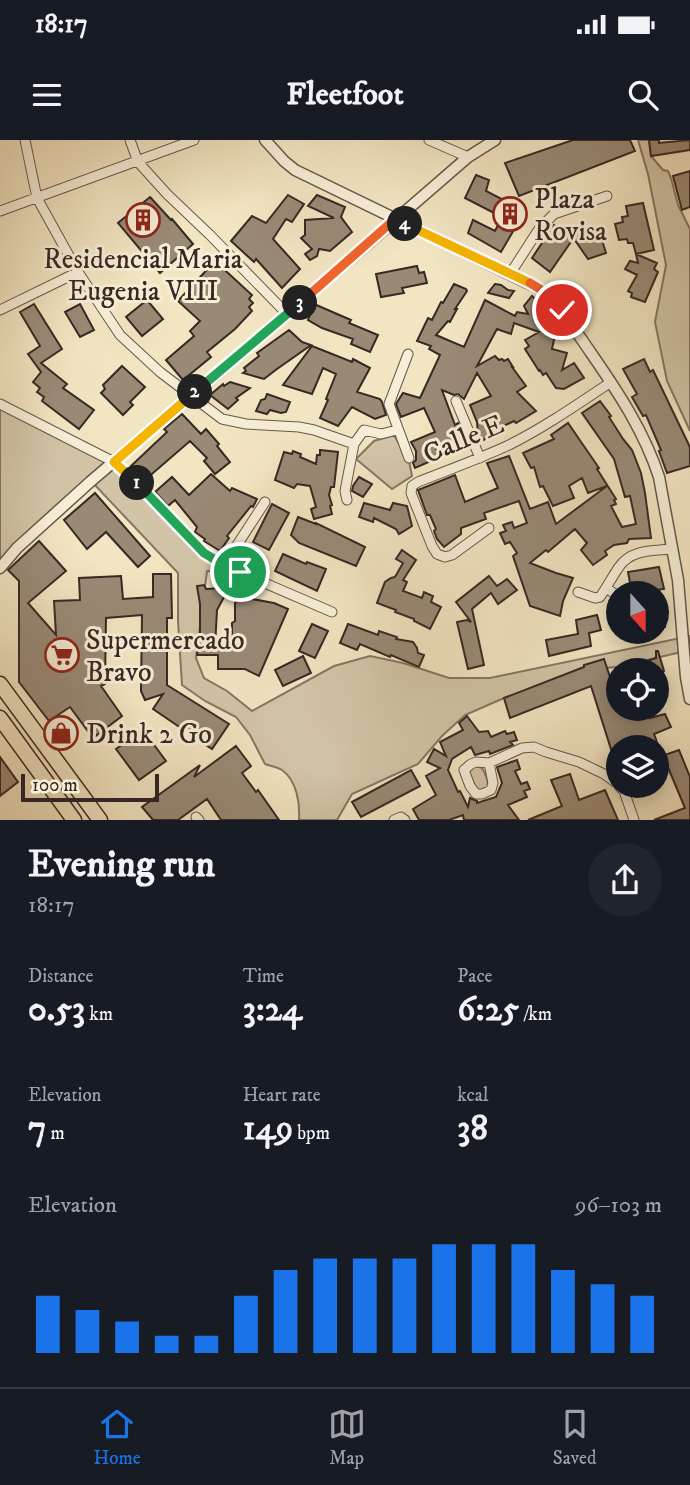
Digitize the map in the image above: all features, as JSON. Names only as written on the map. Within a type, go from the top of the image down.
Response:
[{"type":"main road","points":[[0,684],[100,820]]},
{"type":"main road","points":[[0,718],[75,820]]},
{"type":"street","points":[[25,140],[37,198],[78,272],[120,335],[160,372],[222,419],[246,424],[299,426],[354,444]]},
{"type":"street","points":[[130,140],[138,162],[287,314]]},
{"type":"street","points":[[0,211],[194,140]]},
{"type":"street","points":[[265,140],[295,170],[540,289],[562,310],[611,382],[643,434],[652,455],[659,477],[678,580],[690,699]]},
{"type":"street","points":[[429,140],[468,157]]},
{"type":"street","points":[[0,568],[17,548],[190,396],[468,157],[495,140]]},
{"type":"street","points":[[510,274],[539,229],[554,214],[607,196]]},
{"type":"street","points":[[0,310],[78,272]]},
{"type":"street","points":[[408,354],[389,404],[408,458]]},
{"type":"street","name":"Calle E","points":[[489,528],[452,555],[445,557],[437,554],[411,492],[412,486],[511,444],[611,382]]},
{"type":"street","points":[[456,401],[480,458]]},
{"type":"street","points":[[0,404],[114,462],[130,475],[204,553],[224,565],[332,612]]},
{"type":"street","points":[[347,500],[345,491],[354,444],[364,429],[380,434],[397,430]]},
{"type":"street","points":[[224,565],[265,502]]},
{"type":"street","points":[[610,581],[620,565],[630,556],[640,552],[672,549]]},
{"type":"street","points":[[578,592],[595,598],[600,597],[606,588]]},
{"type":"street","points":[[489,763],[522,748],[534,747],[579,762],[606,775]]},
{"type":"street","points":[[626,798],[634,820]]},
{"type":"street","points":[[394,820],[401,817],[405,820]]},
{"type":"shaded area","points":[[638,140],[649,140],[651,156],[663,170],[668,171],[678,205],[690,229],[690,431],[667,381],[655,322],[666,265],[648,174]]},
{"type":"shaded area","points":[[0,405],[112,463],[221,564],[218,572],[207,571],[196,658],[204,678],[227,691],[252,711],[334,666],[370,656],[403,663],[449,678],[490,678],[652,644],[669,644],[669,640],[690,636],[690,650],[656,658],[606,658],[606,668],[582,670],[504,698],[465,715],[418,764],[352,794],[337,820],[299,820],[296,793],[287,775],[280,769],[265,764],[250,735],[236,717],[182,685],[178,573],[93,483],[0,571]]},
{"type":"shaded area","points":[[394,435],[409,461],[412,476],[392,489],[356,459],[374,441]]},
{"type":"shaded area","points":[[474,765],[482,768],[488,788],[478,791],[470,776],[469,768]]},
{"type":"building","points":[[573,140],[630,140],[635,151],[519,196],[505,163]]},
{"type":"building","points":[[649,140],[659,140],[659,143],[690,140],[690,150],[651,156]]},
{"type":"building","points":[[690,171],[690,207],[682,210],[673,176]]},
{"type":"building","name":"Plaza Rovisa","points":[[476,175],[489,180],[486,191],[525,211],[501,252],[468,233],[473,220],[495,231],[502,217],[465,198]]},
{"type":"building","points":[[288,195],[304,204],[292,222],[286,219],[273,239],[300,269],[282,288],[256,259],[254,262],[231,241],[252,216],[266,223]]},
{"type":"building","points":[[317,195],[345,207],[341,217],[352,232],[330,251],[319,249],[317,256],[310,260],[305,254],[312,249],[301,238],[305,235],[305,220],[334,218],[308,206]]},
{"type":"building","points":[[150,197],[193,244],[160,273],[118,223]]},
{"type":"building","points":[[643,203],[654,250],[636,254],[633,243],[628,243],[627,239],[619,240],[615,224],[623,222],[622,217],[628,216],[626,206]]},
{"type":"building","points":[[554,225],[573,239],[550,272],[532,258]]},
{"type":"building","points":[[598,227],[606,253],[588,259],[572,236]]},
{"type":"building","points":[[636,254],[657,263],[654,269],[658,272],[645,302],[631,297],[632,293],[628,291],[637,275],[625,269],[630,261],[638,263]]},
{"type":"building","points":[[215,261],[252,295],[249,299],[253,303],[249,307],[252,311],[207,352],[211,357],[183,380],[166,360],[194,336],[190,331],[200,321],[178,301]]},
{"type":"building","points":[[417,266],[419,273],[424,272],[427,283],[402,288],[404,293],[381,297],[376,274]]},
{"type":"building","points":[[454,284],[467,291],[450,322],[436,335],[464,347],[485,300],[515,316],[517,312],[528,314],[524,306],[532,296],[539,302],[536,305],[541,320],[539,326],[556,330],[552,349],[567,353],[562,370],[574,363],[584,378],[564,389],[556,388],[546,373],[543,375],[539,371],[525,349],[529,346],[525,340],[539,332],[514,323],[511,334],[497,329],[477,366],[495,356],[499,360],[508,359],[526,386],[517,392],[536,411],[516,423],[514,421],[491,432],[484,440],[478,435],[477,422],[470,405],[491,396],[477,373],[464,399],[458,394],[442,390],[455,425],[458,423],[464,438],[457,448],[448,451],[435,446],[440,457],[415,468],[413,463],[416,460],[416,451],[411,442],[435,432],[424,408],[401,417],[396,404],[403,393],[420,398],[440,355],[429,349],[431,346],[417,341],[428,318],[432,320]]},
{"type":"building","points":[[495,284],[514,291],[509,298],[488,293]]},
{"type":"building","points":[[147,300],[163,319],[142,336],[126,317]]},
{"type":"building","points":[[34,304],[62,349],[41,363],[67,384],[63,388],[94,410],[79,429],[42,401],[44,397],[37,392],[40,388],[33,382],[41,372],[28,354],[40,346],[20,312]]},
{"type":"building","points":[[80,304],[94,330],[80,337],[65,312]]},
{"type":"building","points":[[314,304],[378,335],[370,352],[351,344],[353,339],[308,320]]},
{"type":"building","points":[[289,330],[302,342],[311,345],[264,379],[243,373],[246,371],[244,368],[259,356],[257,353]]},
{"type":"building","points":[[312,346],[352,362],[353,359],[370,368],[357,392],[380,399],[386,415],[375,419],[352,407],[338,426],[320,418],[336,374],[323,368],[312,394],[283,385]]},
{"type":"building","points":[[644,359],[650,372],[653,370],[688,443],[690,466],[667,473],[659,451],[661,450],[646,415],[643,416],[632,397],[637,394],[623,369]]},
{"type":"building","points":[[122,366],[145,387],[130,402],[133,405],[123,415],[101,393],[105,389],[103,385]]},
{"type":"building","points":[[230,382],[250,388],[236,398],[238,400],[228,409],[210,395],[223,384],[224,386]]},
{"type":"building","points":[[267,394],[290,402],[286,412],[270,410],[267,414],[256,411]]},
{"type":"building","points":[[600,401],[632,450],[641,473],[651,538],[629,539],[627,543],[614,545],[605,551],[607,555],[593,565],[581,550],[587,543],[575,529],[530,563],[573,578],[560,616],[530,606],[513,556],[517,553],[510,542],[505,544],[500,533],[506,531],[503,525],[512,522],[514,528],[527,523],[519,501],[484,513],[486,519],[461,528],[461,534],[444,547],[437,539],[434,531],[436,529],[430,515],[427,515],[418,490],[455,475],[465,502],[498,488],[487,463],[509,456],[530,509],[548,502],[556,524],[607,486],[588,493],[582,478],[569,486],[574,498],[553,506],[543,486],[540,487],[534,467],[531,468],[523,453],[554,439],[551,435],[568,423],[599,468],[597,469],[616,499],[616,504],[611,506],[622,527],[636,524],[630,496],[625,497],[614,459],[582,413]]},
{"type":"building","points":[[182,414],[201,434],[206,429],[230,462],[215,474],[204,461],[207,458],[190,441],[145,480],[131,466],[167,432],[164,429]]},
{"type":"building","points":[[320,450],[338,452],[334,487],[331,487],[329,495],[332,514],[314,519],[311,509],[316,507],[310,486],[297,484],[294,488],[275,480],[284,452],[301,454],[300,457],[316,464]]},
{"type":"building","points":[[211,474],[230,491],[232,488],[257,499],[227,536],[229,538],[220,551],[195,532],[197,527],[175,500],[168,506],[155,492],[172,477],[189,495]]},
{"type":"building","points":[[359,477],[372,484],[363,497],[352,491]]},
{"type":"building","points":[[95,493],[150,556],[138,567],[106,532],[87,549],[64,520]]},
{"type":"building","points":[[364,503],[390,510],[393,503],[407,506],[412,526],[399,534],[396,529],[374,518],[373,522],[359,517]]},
{"type":"building","points":[[272,504],[289,513],[269,550],[253,542]]},
{"type":"building","points":[[298,517],[365,547],[356,566],[299,543],[291,535]]},
{"type":"building","points":[[39,541],[66,571],[28,603],[56,635],[54,601],[80,600],[79,578],[121,576],[123,599],[153,597],[153,574],[171,574],[172,618],[167,618],[167,685],[229,724],[212,749],[153,709],[163,694],[145,700],[141,691],[142,615],[106,618],[105,684],[101,686],[122,716],[93,738],[70,707],[49,721],[19,682],[19,581],[8,570]]},
{"type":"building","points":[[402,550],[416,560],[403,580],[407,582],[403,591],[422,598],[424,592],[433,596],[431,602],[441,607],[430,629],[377,603],[385,582],[395,577],[403,563],[396,559]]},
{"type":"building","points":[[283,554],[326,569],[317,591],[275,571]]},
{"type":"building","points":[[659,567],[662,581],[630,581],[628,572]]},
{"type":"building","points":[[489,576],[497,586],[507,579],[517,590],[498,604],[491,593],[472,609],[484,665],[468,669],[457,622],[471,622],[456,602]]},
{"type":"building","points":[[204,585],[206,589],[223,588],[224,597],[217,610],[215,647],[232,647],[235,603],[241,597],[274,603],[288,609],[259,676],[245,669],[218,669],[218,655],[197,655],[200,604],[197,586]]},
{"type":"building","points":[[597,615],[601,630],[589,633],[591,646],[549,656],[546,640],[578,634],[576,620]]},
{"type":"building","points":[[312,624],[328,631],[315,658],[299,651]]},
{"type":"building","points":[[348,624],[378,635],[379,631],[397,637],[396,639],[413,642],[418,653],[424,655],[419,667],[360,644],[357,650],[340,643]]},
{"type":"building","points":[[303,656],[311,673],[283,686],[275,670]]},
{"type":"building","points":[[604,659],[606,721],[668,721],[671,727],[654,735],[607,735],[591,686],[510,718],[504,698]]},
{"type":"building","points":[[467,716],[479,732],[488,731],[491,737],[505,731],[507,734],[514,732],[517,740],[510,742],[513,745],[490,754],[489,751],[475,755],[471,747],[452,759],[448,770],[458,792],[460,791],[468,807],[470,798],[477,803],[496,797],[502,783],[497,767],[517,760],[520,769],[515,771],[521,784],[527,782],[530,789],[524,791],[527,797],[508,805],[519,820],[464,820],[463,815],[449,820],[419,820],[413,809],[436,795],[426,776],[440,768],[427,762],[434,749],[446,756],[440,742],[463,730],[459,723]]},
{"type":"building","points":[[143,730],[166,761],[139,780],[116,749]]},
{"type":"building","points":[[236,746],[251,766],[242,773],[279,820],[221,820],[207,799],[178,820],[153,820],[142,807],[200,765],[194,777]]},
{"type":"building","points":[[679,750],[690,777],[690,820],[654,820],[685,808],[669,770],[669,754]]},
{"type":"building","points":[[0,757],[18,782],[0,796]]},
{"type":"building","points":[[411,770],[420,786],[361,817],[352,802]]},
{"type":"building","points":[[570,774],[579,800],[605,790],[606,798],[608,798],[618,820],[528,820],[562,806],[551,780]]},
{"type":"place","name":"Plaza Rovisa","points":[[510,214]]},
{"type":"place","name":"Residencial Maria Eugenia VIII","points":[[143,220]]},
{"type":"place","name":"Supermercado Bravo","points":[[62,655]]},
{"type":"place","name":"Drink 2 Go","points":[[61,733]]},
{"type":"route","points":[[240,572],[204,553],[130,475],[114,462],[395,219],[540,289],[562,310]]}]
